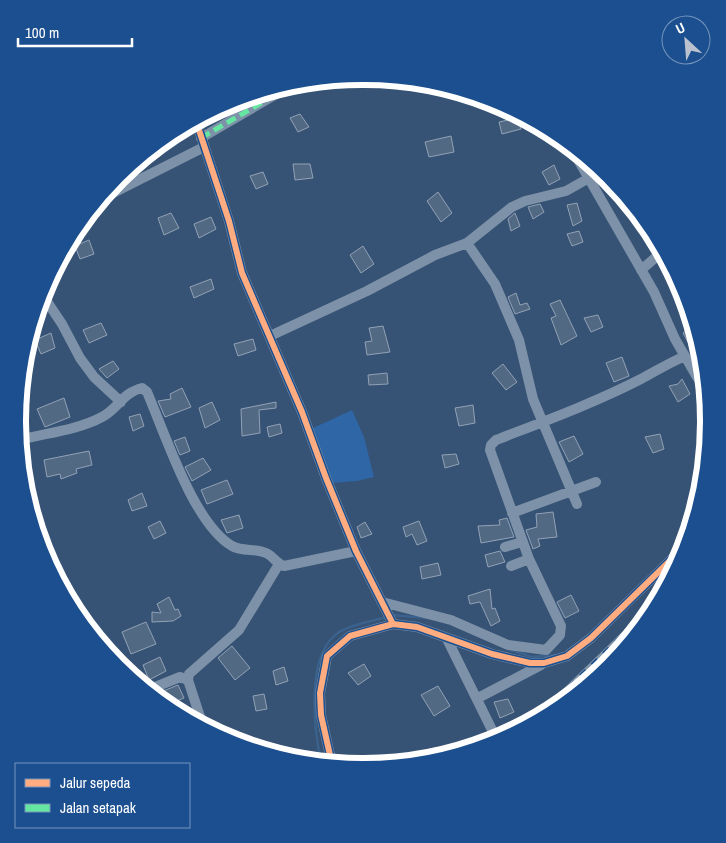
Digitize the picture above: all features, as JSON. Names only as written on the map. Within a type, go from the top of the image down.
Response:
[{"type":"street","points":[[120,188],[203,142],[274,97]]},
{"type":"street","points":[[198,128],[229,221],[242,273],[302,412],[326,478],[356,551],[392,622]]},
{"type":"street","points":[[581,165],[654,292],[697,378]]},
{"type":"street","points":[[270,336],[368,292],[435,255],[467,243],[512,207],[525,200],[566,191],[589,178]]},
{"type":"street","points":[[467,243],[494,284],[519,340],[533,400],[544,422],[577,504]]},
{"type":"street","points":[[641,270],[657,256]]},
{"type":"street","points":[[48,303],[62,324],[80,358],[94,377],[121,402]]},
{"type":"street","points":[[478,698],[547,657],[560,635],[561,626],[522,542],[490,450],[491,445],[496,440],[544,422],[642,379],[664,365],[685,356]]},
{"type":"street","points":[[27,438],[100,418],[113,411],[124,396],[142,388],[147,392],[184,480],[199,507],[221,537],[241,550],[264,552],[284,566],[356,551]]},
{"type":"street","points":[[512,513],[596,482]]},
{"type":"street","points":[[505,547],[522,542]]},
{"type":"street","points":[[511,566],[529,559]]},
{"type":"street","points":[[330,757],[321,715],[320,693],[327,656],[350,636],[392,622],[417,627],[492,654],[530,663],[547,657],[566,656],[591,638],[669,562]]},
{"type":"street","points":[[200,716],[188,680],[189,674],[239,630],[279,564]]},
{"type":"street","points":[[384,605],[451,620],[508,645],[547,657]]},
{"type":"street","points":[[448,639],[478,698],[493,733]]},
{"type":"street","points":[[156,687],[180,677],[188,680]]},
{"type":"shaded area","points":[[352,410],[364,437],[374,477],[357,481],[332,483],[311,429]]},
{"type":"building","points":[[300,114],[309,127],[298,132],[290,118]]},
{"type":"building","points":[[512,119],[519,123],[521,129],[502,134],[499,122]]},
{"type":"building","points":[[451,136],[454,152],[429,157],[425,142]]},
{"type":"building","points":[[293,164],[310,164],[313,178],[295,180]]},
{"type":"building","points":[[554,165],[560,179],[549,185],[542,172]]},
{"type":"building","points":[[263,172],[268,184],[256,189],[250,176]]},
{"type":"building","points":[[438,192],[452,213],[441,222],[427,201]]},
{"type":"building","points":[[577,203],[582,221],[573,226],[567,205]]},
{"type":"building","points":[[540,204],[544,212],[533,219],[528,207]]},
{"type":"building","points":[[171,213],[179,228],[164,235],[158,218]]},
{"type":"building","points":[[515,213],[520,226],[511,231],[508,219]]},
{"type":"building","points":[[211,217],[216,229],[199,238],[194,224]]},
{"type":"building","points":[[579,231],[583,242],[572,246],[567,234]]},
{"type":"building","points":[[89,240],[94,254],[80,259],[76,246]]},
{"type":"building","points":[[363,246],[374,264],[361,273],[350,255]]},
{"type":"building","points":[[211,279],[214,289],[194,298],[190,287]]},
{"type":"building","points":[[516,293],[520,305],[527,303],[530,309],[515,314],[508,297]]},
{"type":"building","points":[[560,300],[577,336],[561,345],[551,318],[556,316],[550,304]]},
{"type":"building","points":[[598,315],[603,327],[591,332],[584,318]]},
{"type":"building","points":[[101,323],[107,335],[89,343],[83,330]]},
{"type":"building","points":[[383,326],[390,352],[367,355],[365,342],[372,341],[369,328]]},
{"type":"building","points":[[687,330],[691,348],[683,333]]},
{"type":"building","points":[[51,333],[55,348],[41,354],[36,342],[37,339]]},
{"type":"building","points":[[253,339],[256,350],[238,356],[234,344]]},
{"type":"building","points":[[622,357],[629,376],[614,382],[606,363]]},
{"type":"building","points":[[113,361],[119,369],[107,378],[99,369]]},
{"type":"building","points":[[503,364],[517,382],[506,390],[492,373]]},
{"type":"building","points":[[387,373],[388,384],[369,385],[368,375]]},
{"type":"building","points":[[682,379],[690,394],[678,402],[669,386],[678,384]]},
{"type":"building","points":[[182,388],[191,407],[165,417],[158,401],[171,399],[170,394]]},
{"type":"building","points":[[64,398],[70,417],[45,427],[37,409]]},
{"type":"building","points":[[212,402],[220,420],[205,428],[199,408]]},
{"type":"building","points":[[276,402],[276,408],[259,410],[260,433],[242,436],[241,409]]},
{"type":"building","points":[[473,405],[475,423],[459,426],[455,408]]},
{"type":"building","points":[[140,414],[144,426],[133,431],[129,417]]},
{"type":"building","points":[[280,424],[282,433],[269,437],[267,427]]},
{"type":"building","points":[[660,434],[664,449],[653,453],[645,437]]},
{"type":"building","points":[[574,436],[583,454],[569,462],[559,442]]},
{"type":"building","points":[[185,437],[190,451],[180,455],[174,441]]},
{"type":"building","points":[[89,451],[92,465],[76,469],[77,473],[61,479],[60,474],[47,477],[44,460]]},
{"type":"building","points":[[456,454],[459,464],[445,468],[442,455]]},
{"type":"building","points":[[203,458],[211,470],[192,481],[185,467]]},
{"type":"building","points":[[227,480],[233,494],[207,504],[201,490]]},
{"type":"building","points":[[142,493],[147,506],[132,511],[128,500]]},
{"type":"building","points":[[553,512],[557,537],[538,539],[540,546],[533,549],[526,530],[537,527],[536,514]]},
{"type":"building","points":[[239,515],[243,528],[227,533],[221,520]]},
{"type":"building","points":[[507,518],[514,537],[481,543],[478,526],[500,525],[499,520]]},
{"type":"building","points":[[160,521],[166,533],[154,539],[148,527]]},
{"type":"building","points":[[419,521],[427,541],[417,545],[412,534],[406,537],[403,527]]},
{"type":"building","points":[[365,522],[372,534],[361,538],[357,527]]},
{"type":"building","points":[[500,551],[505,562],[488,567],[485,555]]},
{"type":"building","points":[[438,563],[441,575],[422,579],[420,567]]},
{"type":"building","points":[[490,589],[492,609],[495,608],[500,621],[491,626],[480,602],[470,604],[468,596]]},
{"type":"building","points":[[571,595],[579,611],[565,618],[557,602]]},
{"type":"building","points":[[169,597],[175,610],[178,609],[181,616],[173,621],[152,622],[152,612],[161,613],[157,604]]},
{"type":"building","points":[[146,622],[156,644],[131,654],[122,632]]},
{"type":"building","points":[[232,646],[250,668],[235,680],[218,658]]},
{"type":"building","points":[[160,657],[166,671],[149,680],[143,665]]},
{"type":"building","points":[[364,664],[371,676],[358,685],[348,673]]},
{"type":"building","points":[[284,667],[288,681],[276,685],[273,671]]},
{"type":"building","points":[[178,685],[184,698],[176,701],[162,692]]},
{"type":"building","points":[[438,686],[450,706],[434,716],[421,695]]},
{"type":"building","points":[[264,694],[267,709],[256,711],[253,696]]},
{"type":"building","points":[[508,699],[514,712],[500,718],[494,702]]},
{"type":"waterway","points":[[392,615],[427,618]]},
{"type":"waterway","points":[[320,755],[316,731],[315,693],[321,657],[328,643],[339,632],[356,625],[387,617]]},
{"type":"waterway","points":[[511,650],[532,657],[557,655]]},
{"type":"railway","points":[[562,693],[629,628]]},
{"type":"marked path","points":[[201,138],[269,98]]},
{"type":"cycle path","points":[[198,128],[229,221],[242,273],[302,412],[326,478],[356,551],[393,624]]},
{"type":"cycle path","points":[[330,757],[321,715],[320,693],[327,656],[350,636],[393,624],[417,627],[492,654],[530,663],[544,663],[567,656],[591,638],[669,562]]}]
